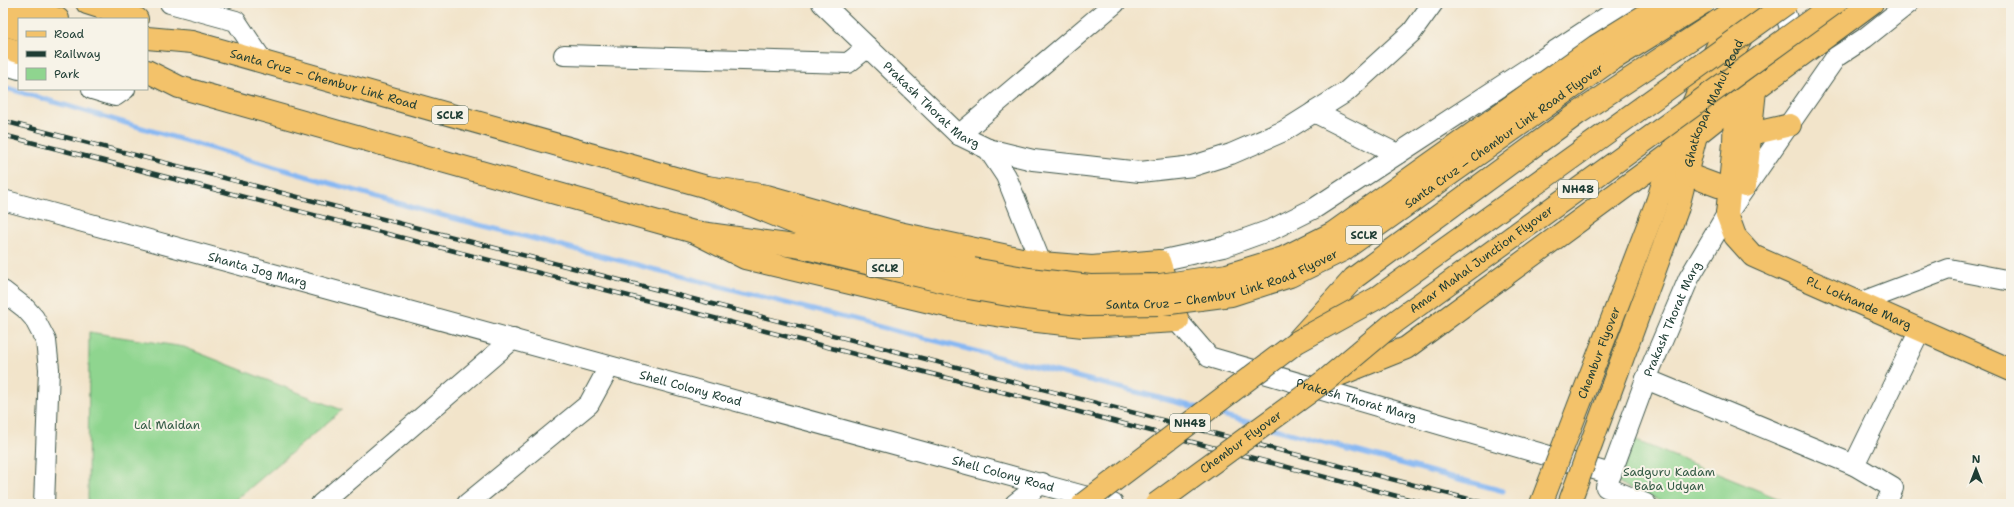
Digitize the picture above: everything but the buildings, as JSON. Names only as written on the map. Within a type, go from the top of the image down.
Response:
[{"type":"main road","points":[[3,3],[55,18]]},
{"type":"main road","points":[[87,3],[134,18]]},
{"type":"main road","name":"Santa Cruz – Chembur Link Road Flyover","points":[[694,232],[802,247],[971,279],[1028,279],[1090,286],[1160,285],[1227,275],[1283,258],[1333,233],[1596,46],[1666,3]]},
{"type":"main road","name":"Santa Cruz – Chembur Link Road Flyover","points":[[707,187],[807,228],[971,279],[1026,298],[1089,306],[1162,304],[1232,295],[1290,276],[1343,250],[1608,62],[1703,3]]},
{"type":"main road","name":"Ghatkopar Mahul Road","points":[[1678,207],[1696,135],[1757,3]]},
{"type":"main road","name":"NH48","points":[[1083,504],[1297,342],[1378,298],[1787,3]]},
{"type":"main road","name":"Amar Mahal Junction Flyover","points":[[1326,380],[1395,322],[1835,3]]},
{"type":"main road","points":[[1326,380],[1406,348],[1638,178],[1872,3]]},
{"type":"main road","points":[[1297,342],[1354,278],[1577,114],[1737,6]]},
{"type":"main road","name":"Ghatkopar Mahul Road","points":[[1657,202],[1673,151],[1737,6]]},
{"type":"main road","points":[[148,23],[192,42]]},
{"type":"main road","points":[[3,24],[18,28]]},
{"type":"main road","name":"Santa Cruz – Chembur Link Road","points":[[148,38],[192,42],[707,187]]},
{"type":"main road","points":[[3,47],[18,52]]},
{"type":"main road","name":"SCLR","points":[[148,71],[180,87],[694,232]]},
{"type":"main road","points":[[148,82],[180,87]]},
{"type":"main road","points":[[1727,214],[1737,188],[1751,134],[1755,90]]},
{"type":"main road","points":[[1735,104],[1737,188]]},
{"type":"main road","points":[[1751,134],[1790,125]]},
{"type":"main road","points":[[1686,174],[1737,188]]},
{"type":"main road","points":[[707,187],[767,196],[899,233],[1041,263],[1092,267],[1159,260]]},
{"type":"main road","name":"Chembur Flyover","points":[[1541,504],[1657,202]]},
{"type":"main road","name":"Chembur Flyover","points":[[1569,504],[1678,207]]},
{"type":"main road","name":"P.L. Lokhande Marg","points":[[1727,214],[1735,236],[1753,256],[2011,370]]},
{"type":"main road","points":[[694,232],[745,258],[964,310],[1028,320],[1083,326],[1178,321]]},
{"type":"main road","name":"Prakash Thorat Marg","points":[[1159,260],[1178,321]]},
{"type":"main road","name":"Chembur Flyover","points":[[1156,504],[1326,380]]},
{"type":"street","points":[[170,3],[236,21],[264,62]]},
{"type":"street","name":"Prakash Thorat Marg","points":[[822,3],[959,135],[988,150],[1006,176],[1041,263]]},
{"type":"street","points":[[959,135],[1115,3]]},
{"type":"street","points":[[988,150],[1033,160],[1140,172],[1193,166],[1231,154],[1284,131],[1346,92],[1412,32],[1433,3]]},
{"type":"street","points":[[1159,260],[1223,247],[1273,229],[1315,208],[1628,3]]},
{"type":"street","points":[[1782,3],[1799,57]]},
{"type":"street","points":[[1822,3],[1836,57]]},
{"type":"street","points":[[1737,188],[1790,125],[1836,57],[1865,38],[1909,3]]},
{"type":"street","points":[[564,55],[848,62],[868,47]]},
{"type":"street","points":[[3,64],[18,69]]},
{"type":"street","points":[[95,90],[115,96],[124,90]]},
{"type":"street","points":[[1314,112],[1397,154]]},
{"type":"street","name":"Shanta Jog Marg","points":[[3,200],[513,338]]},
{"type":"street","name":"Prakash Thorat Marg","points":[[1646,504],[1606,488],[1646,379],[1689,278],[1727,214]]},
{"type":"street","points":[[1858,303],[1949,269],[2011,281]]},
{"type":"street","points":[[3,290],[26,308],[34,318],[46,342],[49,369],[44,504]]},
{"type":"street","name":"Prakash Thorat Marg","points":[[1178,321],[1209,357],[1611,474]]},
{"type":"street","points":[[1854,465],[1920,330]]},
{"type":"street","points":[[321,504],[513,338]]},
{"type":"street","name":"Shell Colony Road","points":[[513,338],[609,367],[1042,483],[1113,504]]},
{"type":"street","points":[[467,504],[589,404],[609,367]]},
{"type":"street","points":[[1646,379],[1854,465],[1892,488],[1886,504]]},
{"type":"street","points":[[1015,504],[1042,483]]},
{"type":"green space","name":"Lal Maidan","points":[[89,332],[184,347],[342,410],[231,504],[88,504]]},
{"type":"green space","name":"Sadguru Kadam Baba Udyan","points":[[1634,440],[1792,504],[1667,504],[1618,483]]},
{"type":"waterway","points":[[3,87],[425,211],[1199,408]]},
{"type":"waterway","points":[[1215,413],[1255,424]]},
{"type":"waterway","points":[[1271,428],[1503,491]]},
{"type":"railway","points":[[3,121],[1488,504]]},
{"type":"railway","points":[[3,135],[1045,403],[1427,504]]}]
